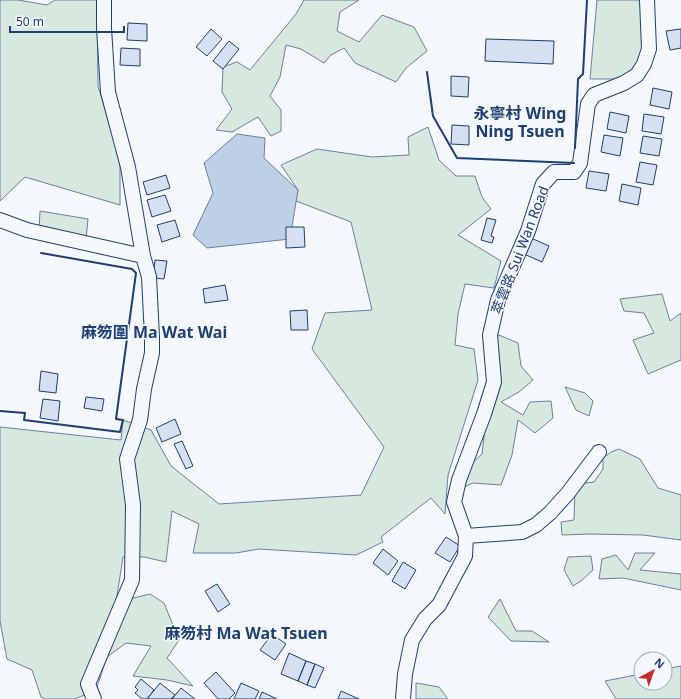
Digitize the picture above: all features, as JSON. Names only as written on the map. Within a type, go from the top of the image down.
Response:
[{"type":"street","points":[[94,699],[88,684],[132,580],[133,505],[127,459],[140,420],[144,389],[152,353],[149,277],[143,256],[128,167],[108,92],[104,28],[104,0]]},
{"type":"street","name":"萃雲路 Sui Wan Road","points":[[403,699],[405,674],[412,640],[425,619],[440,604],[465,556],[466,536],[454,502],[458,480],[484,414],[494,382],[490,335],[498,300],[528,230],[543,184],[554,172],[574,172],[580,163],[588,104],[594,95],[624,83],[637,75],[644,64],[649,48],[647,0]]},
{"type":"street","points":[[0,220],[27,230],[143,256]]},
{"type":"street","points":[[466,536],[522,532],[536,525],[550,513],[568,493],[599,452]]},
{"type":"shaded area","points":[[0,0],[18,0],[47,5],[55,0],[97,0],[98,86],[120,160],[120,205],[25,177],[0,201]]},
{"type":"shaded area","points":[[304,0],[359,0],[340,12],[337,31],[359,42],[382,15],[414,27],[427,51],[406,68],[396,82],[355,63],[344,48],[331,55],[324,63],[301,49],[286,45],[280,77],[270,96],[281,110],[281,131],[271,136],[258,117],[232,132],[216,130],[232,109],[222,92],[223,67],[237,62],[250,70],[296,14]]},
{"type":"shaded area","points":[[597,0],[643,0],[642,54],[637,67],[618,79],[590,79]]},
{"type":"shaded area","points":[[428,127],[439,160],[456,176],[475,176],[482,197],[491,209],[458,235],[501,261],[494,288],[465,284],[458,314],[455,345],[474,349],[478,380],[448,475],[445,514],[431,498],[381,537],[383,542],[356,555],[259,549],[236,553],[193,553],[199,524],[172,511],[166,562],[144,557],[123,557],[116,602],[150,594],[164,603],[179,640],[167,658],[193,686],[167,680],[133,676],[151,646],[126,643],[107,657],[96,690],[75,699],[46,699],[41,697],[32,670],[7,659],[0,621],[0,427],[121,440],[123,420],[151,430],[171,466],[219,504],[361,495],[384,447],[312,349],[325,313],[372,310],[351,222],[296,201],[298,190],[281,165],[317,149],[372,157],[409,155],[408,137]]},
{"type":"shaded area","points":[[40,211],[88,219],[86,239],[39,231]]},
{"type":"shaded area","points":[[662,294],[670,321],[681,313],[681,360],[648,374],[633,340],[654,333],[644,313],[624,311],[620,299]]},
{"type":"shaded area","points":[[499,335],[518,343],[521,366],[533,380],[519,392],[501,402],[523,415],[530,402],[551,401],[553,418],[535,433],[518,420],[512,455],[501,485],[473,483],[464,487],[471,464],[482,454],[491,344]]},
{"type":"shaded area","points":[[565,387],[585,393],[593,401],[589,416],[576,410]]},
{"type":"shaded area","points":[[619,449],[640,459],[658,488],[681,495],[681,540],[643,535],[562,535],[561,522],[574,520],[575,489],[585,483],[594,482],[603,469],[603,458],[611,452]]},
{"type":"shaded area","points":[[635,553],[655,553],[640,570],[681,574],[681,590],[623,578],[599,579],[602,559],[616,555],[628,570]]},
{"type":"shaded area","points":[[591,556],[593,570],[573,586],[564,570],[568,557]]},
{"type":"shaded area","points":[[500,599],[516,631],[532,631],[549,642],[511,641],[488,617]]},
{"type":"shaded area","points":[[681,666],[681,699],[616,699],[605,681],[633,676],[633,691],[673,691],[673,668]]},
{"type":"shaded area","points":[[416,683],[439,687],[448,699],[416,699]]},
{"type":"water","points":[[237,134],[265,138],[264,158],[298,190],[290,239],[207,248],[193,235],[213,193],[204,163]]},
{"type":"building","points":[[128,23],[147,24],[147,41],[127,40]]},
{"type":"building","points":[[211,29],[222,39],[207,56],[196,47]]},
{"type":"building","points":[[681,29],[681,48],[670,50],[666,31]]},
{"type":"building","points":[[486,39],[554,41],[553,64],[485,61]]},
{"type":"building","points":[[229,41],[239,49],[223,69],[213,61]]},
{"type":"building","points":[[121,48],[140,49],[140,66],[120,65]]},
{"type":"building","points":[[451,76],[469,77],[468,97],[451,96]]},
{"type":"building","points":[[653,88],[672,92],[669,109],[650,105]]},
{"type":"building","points":[[610,112],[629,116],[626,133],[607,129]]},
{"type":"building","points":[[644,114],[664,117],[661,134],[642,131]]},
{"type":"building","points":[[452,125],[469,126],[469,145],[451,144]]},
{"type":"building","points":[[604,135],[623,138],[620,156],[601,152]]},
{"type":"building","points":[[643,136],[662,139],[659,156],[640,153]]},
{"type":"building","points":[[640,162],[657,165],[653,185],[636,182]]},
{"type":"building","points":[[589,171],[609,174],[606,191],[586,188]]},
{"type":"building","points":[[166,175],[170,188],[147,195],[143,182]]},
{"type":"building","points":[[622,184],[641,188],[638,205],[619,201]]},
{"type":"building","points":[[165,195],[171,211],[152,217],[147,200]]},
{"type":"building","points":[[487,218],[496,220],[491,236],[494,237],[492,243],[481,240]]},
{"type":"building","points":[[175,220],[180,236],[162,242],[157,225]]},
{"type":"building","points":[[286,227],[304,227],[305,247],[286,248]]},
{"type":"building","points":[[531,238],[549,246],[542,262],[524,254]]},
{"type":"building","points":[[155,260],[167,261],[164,279],[153,278]]},
{"type":"building","points":[[225,285],[228,300],[205,303],[203,289]]},
{"type":"building","points":[[307,310],[308,330],[291,330],[290,311]]},
{"type":"building","points":[[41,371],[58,374],[56,393],[39,391]]},
{"type":"building","points":[[86,397],[104,399],[102,411],[84,408]]},
{"type":"building","points":[[43,399],[60,401],[58,421],[40,418]]},
{"type":"building","points":[[175,419],[181,434],[162,442],[156,428]]},
{"type":"building","points":[[182,441],[193,466],[186,469],[174,444]]},
{"type":"building","points":[[446,537],[460,546],[450,562],[435,553]]},
{"type":"building","points":[[383,549],[398,561],[388,575],[373,563]]},
{"type":"building","points":[[403,562],[416,570],[405,589],[392,581]]},
{"type":"building","points":[[217,584],[230,604],[218,612],[205,591]]},
{"type":"building","points":[[272,634],[286,644],[275,660],[260,650]]},
{"type":"building","points":[[289,653],[306,661],[298,681],[281,674]]},
{"type":"building","points":[[306,661],[315,664],[307,685],[298,681]]},
{"type":"building","points":[[315,664],[324,668],[315,688],[307,685]]},
{"type":"building","points":[[216,672],[235,693],[229,699],[218,699],[204,683]]},
{"type":"building","points":[[141,679],[154,690],[147,699],[142,699],[135,693],[138,690],[135,687]]},
{"type":"building","points":[[160,683],[175,695],[171,699],[147,699]]},
{"type":"building","points":[[241,683],[259,691],[255,699],[234,699]]},
{"type":"building","points":[[181,688],[195,699],[172,699]]},
{"type":"building","points":[[341,691],[359,699],[338,699]]},
{"type":"building","points":[[262,692],[277,699],[259,699]]},
{"type":"wall","points":[[575,148],[578,79],[583,74],[587,0]]},
{"type":"wall","points":[[427,72],[433,116],[457,158],[574,163]]},
{"type":"wall","points":[[0,411],[25,413],[24,420],[120,432],[123,420],[116,419],[136,273],[132,269],[41,253]]},
{"type":"district","name":"永寧村 Wing Ning Tsuen","points":[[520,122]]},
{"type":"district","name":"麻笏圍 Ma Wat Wai","points":[[154,332]]},
{"type":"district","name":"麻笏村 Ma Wat Tsuen","points":[[246,633]]}]
